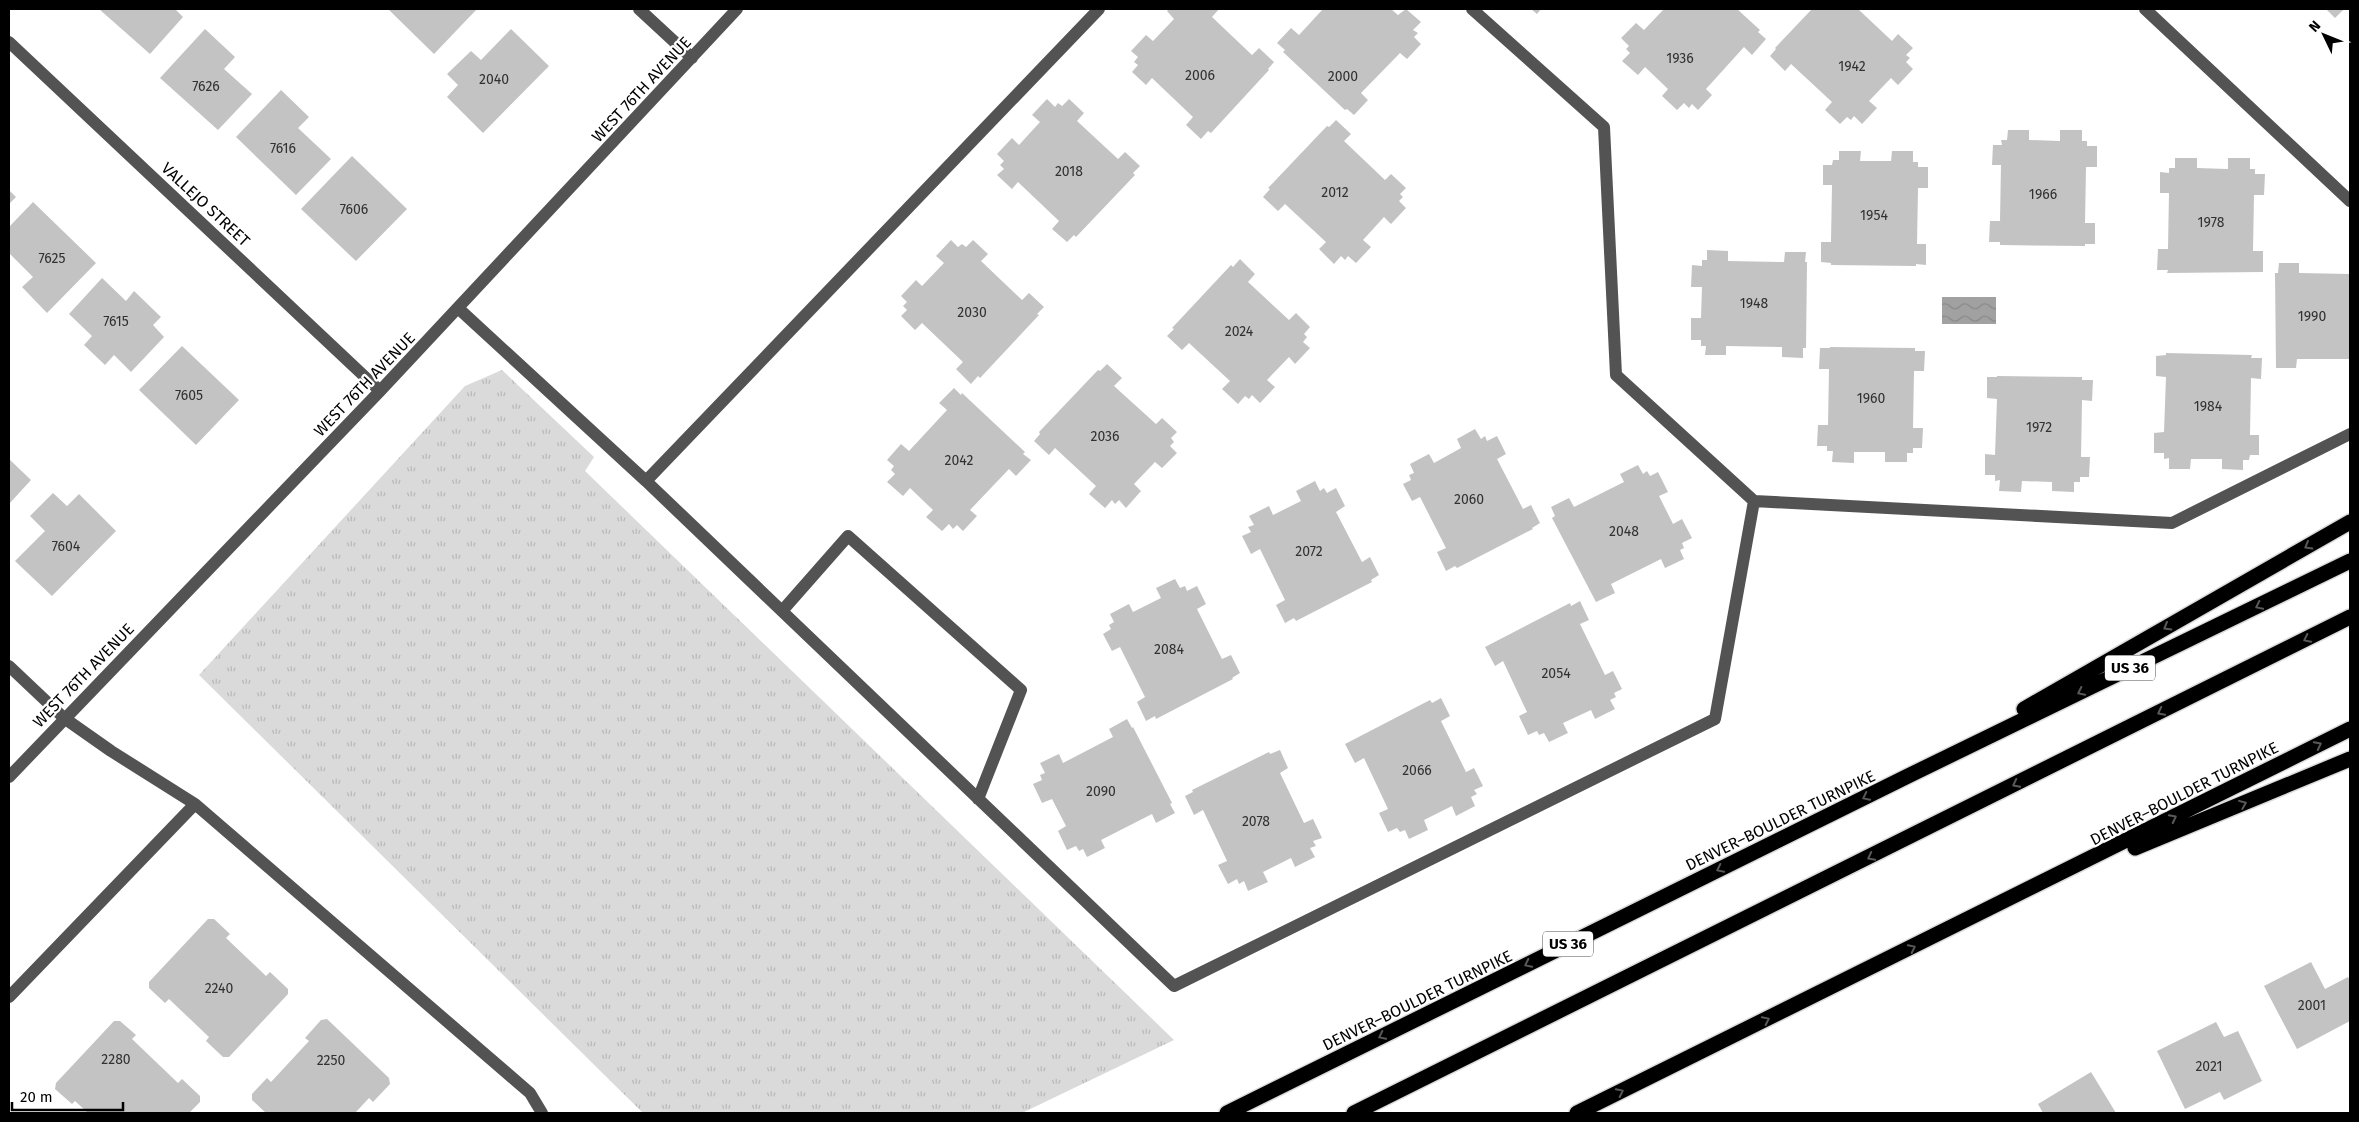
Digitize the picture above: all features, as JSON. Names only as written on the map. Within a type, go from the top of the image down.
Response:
[{"type":"highway","points":[[1910,775],[2350,522]]},
{"type":"highway","name":"DENVER–BOULDER TURNPIKE","points":[[1227,1113],[1910,775],[2350,561]]},
{"type":"highway","points":[[1354,1113],[2350,617]]},
{"type":"highway","name":"DENVER–BOULDER TURNPIKE","points":[[1577,1113],[2036,887],[2350,729]]},
{"type":"highway","points":[[2036,887],[2350,759]]},
{"type":"street","points":[[639,9],[692,58]]},
{"type":"street","name":"WEST 76TH AVENUE","points":[[9,777],[380,391],[737,9]]},
{"type":"street","points":[[646,481],[1099,9]]},
{"type":"street","points":[[1472,9],[1604,127],[1616,375],[1754,501],[2172,523],[2350,434]]},
{"type":"street","points":[[2145,9],[2350,201]]},
{"type":"street","name":"VALLEJO STREET","points":[[9,42],[380,391]]},
{"type":"street","points":[[458,308],[646,481],[1174,986],[1715,719],[1754,501]]},
{"type":"street","points":[[782,611],[848,536],[1020,690],[978,799]]},
{"type":"street","points":[[9,666],[64,718],[110,751],[194,804],[530,1094],[542,1113]]},
{"type":"street","points":[[9,997],[194,804]]},
{"type":"green space","points":[[502,370],[594,457],[585,471],[1174,1040],[1022,1113],[643,1113],[199,675],[465,386]]},
{"type":"water","points":[[1942,297],[1996,297],[1996,324],[1942,324]]},
{"type":"building","points":[[99,9],[175,9],[183,17],[150,54]]},
{"type":"building","points":[[388,9],[477,9],[434,54]]},
{"type":"building","points":[[1169,9],[1219,9],[1212,17],[1252,55],[1259,48],[1274,62],[1269,70],[1211,133],[1208,131],[1201,139],[1186,125],[1193,117],[1152,78],[1146,85],[1132,72],[1138,65],[1134,62],[1138,57],[1131,51],[1146,35],[1153,41],[1174,19],[1167,11]]},
{"type":"building","points":[[1323,9],[1391,9],[1398,15],[1406,9],[1421,22],[1413,30],[1418,33],[1414,37],[1421,44],[1407,59],[1400,53],[1361,93],[1368,100],[1354,115],[1347,109],[1345,110],[1283,52],[1285,50],[1277,43],[1291,28],[1299,35]]},
{"type":"building","points":[[1531,9],[1541,9],[1537,14]]},
{"type":"building","points":[[1664,9],[1737,9],[1760,30],[1758,32],[1766,39],[1752,55],[1744,47],[1706,89],[1712,95],[1698,110],[1692,104],[1689,108],[1684,103],[1677,110],[1662,96],[1668,89],[1645,67],[1638,75],[1622,61],[1630,53],[1626,49],[1629,46],[1621,38],[1636,23],[1644,30]]},
{"type":"building","points":[[1812,9],[1858,9],[1892,41],[1898,34],[1913,48],[1906,55],[1910,58],[1906,62],[1913,69],[1898,85],[1891,78],[1869,101],[1877,108],[1862,124],[1854,116],[1851,120],[1847,117],[1840,124],[1825,110],[1832,102],[1791,64],[1785,71],[1770,56],[1775,48]]},
{"type":"building","points":[[2326,9],[2344,9],[2335,18]]},
{"type":"building","points":[[205,29],[235,57],[224,69],[252,94],[218,130],[160,78]]},
{"type":"building","points":[[511,29],[549,66],[483,133],[447,97],[458,85],[447,74],[471,51],[481,60]]},
{"type":"building","points":[[281,90],[309,117],[298,128],[331,159],[296,195],[236,137]]},
{"type":"building","points":[[1047,99],[1055,107],[1058,103],[1062,106],[1069,99],[1084,113],[1077,121],[1118,159],[1125,152],[1140,166],[1133,173],[1135,175],[1076,237],[1074,235],[1067,242],[1052,229],[1059,221],[1018,182],[1012,189],[997,175],[1004,169],[1000,165],[1004,161],[997,154],[1012,138],[1019,145],[1040,122],[1032,115]]},
{"type":"building","points":[[1336,120],[1351,134],[1344,141],[1385,180],[1391,174],[1406,188],[1400,194],[1403,197],[1399,201],[1406,208],[1391,224],[1384,217],[1363,240],[1371,247],[1356,263],[1348,256],[1345,260],[1341,256],[1334,264],[1319,249],[1326,242],[1285,204],[1278,211],[1263,197],[1270,189],[1268,188],[1327,126],[1329,127]]},
{"type":"building","points":[[2008,130],[2029,130],[2029,140],[2060,141],[2060,130],[2082,130],[2082,141],[2087,141],[2087,146],[2097,146],[2097,167],[2086,167],[2085,223],[2095,223],[2095,244],[2085,244],[2085,246],[2000,245],[2000,242],[1989,242],[1990,221],[2000,221],[2001,165],[1992,165],[1993,145],[2002,145],[2001,140],[2007,140]]},
{"type":"building","points":[[1839,151],[1861,151],[1860,161],[1891,161],[1892,151],[1913,151],[1913,162],[1918,162],[1918,167],[1928,167],[1928,188],[1918,188],[1917,244],[1926,244],[1926,265],[1831,265],[1831,263],[1821,262],[1821,242],[1831,242],[1832,185],[1823,185],[1823,165],[1832,165],[1833,160],[1839,160]]},
{"type":"building","points":[[352,156],[407,209],[356,261],[301,209]]},
{"type":"building","points":[[2175,158],[2197,158],[2197,168],[2228,169],[2228,158],[2250,158],[2250,169],[2255,169],[2255,174],[2265,174],[2264,195],[2254,195],[2253,251],[2263,251],[2263,272],[2167,273],[2168,270],[2157,270],[2158,249],[2168,249],[2169,193],[2160,193],[2160,172],[2169,173],[2169,168],[2175,168]]},
{"type":"building","points":[[9,190],[16,197],[9,204]]},
{"type":"building","points":[[33,202],[96,263],[47,313],[22,287],[33,277],[9,253],[9,227]]},
{"type":"building","points":[[951,240],[958,247],[962,244],[966,247],[973,240],[988,254],[981,261],[1022,300],[1029,293],[1044,307],[1037,314],[1039,315],[980,378],[978,376],[971,384],[956,369],[963,362],[922,323],[915,330],[901,316],[907,310],[903,306],[907,302],[901,296],[916,280],[922,286],[944,263],[936,256]]},
{"type":"building","points":[[1707,250],[1728,251],[1728,261],[1784,262],[1785,252],[1806,252],[1806,348],[1803,348],[1803,358],[1782,357],[1782,347],[1726,346],[1726,355],[1705,355],[1706,346],[1701,346],[1701,340],[1691,340],[1691,318],[1701,318],[1702,287],[1691,287],[1692,265],[1702,266],[1702,260],[1707,260]]},
{"type":"building","points":[[1240,259],[1255,274],[1248,282],[1289,320],[1296,313],[1310,327],[1304,334],[1307,337],[1303,342],[1310,348],[1295,364],[1289,357],[1267,380],[1275,387],[1260,403],[1252,395],[1249,399],[1245,396],[1238,404],[1222,389],[1230,381],[1189,343],[1182,350],[1167,336],[1174,329],[1172,328],[1231,265],[1233,267]]},
{"type":"building","points":[[2279,263],[2299,263],[2299,273],[2350,274],[2350,359],[2297,359],[2296,368],[2276,368],[2275,273],[2278,273]]},
{"type":"building","points":[[102,278],[126,301],[134,291],[161,317],[153,325],[164,337],[131,372],[114,355],[105,365],[84,345],[92,336],[69,314]]},
{"type":"building","points":[[182,346],[239,400],[196,445],[139,390]]},
{"type":"building","points":[[1820,348],[1915,348],[1915,351],[1925,351],[1924,371],[1914,371],[1913,428],[1923,428],[1922,448],[1913,448],[1913,453],[1907,453],[1907,462],[1885,462],[1885,452],[1854,452],[1854,463],[1832,462],[1833,451],[1827,451],[1827,446],[1817,446],[1818,425],[1828,425],[1829,369],[1819,369]]},
{"type":"building","points":[[2166,353],[2252,355],[2251,358],[2262,358],[2261,379],[2251,378],[2250,435],[2259,435],[2259,455],[2250,455],[2249,460],[2243,460],[2243,470],[2222,469],[2222,459],[2191,459],[2190,469],[2169,469],[2169,458],[2164,459],[2164,453],[2154,453],[2154,433],[2164,432],[2166,377],[2156,376],[2156,356],[2166,355]]},
{"type":"building","points":[[1107,364],[1122,378],[1114,386],[1156,424],[1162,418],[1177,432],[1171,438],[1174,442],[1170,446],[1177,453],[1162,468],[1155,462],[1134,484],[1141,491],[1126,508],[1119,500],[1115,504],[1112,500],[1105,508],[1089,494],[1096,486],[1055,448],[1049,455],[1034,441],[1040,434],[1039,432],[1098,370],[1100,371]]},
{"type":"building","points":[[1987,377],[2082,377],[2082,380],[2093,380],[2092,401],[2082,400],[2081,457],[2090,457],[2089,477],[2080,477],[2080,482],[2074,482],[2074,492],[2052,491],[2052,482],[2022,481],[2021,492],[1999,491],[2000,480],[1995,481],[1995,475],[1985,475],[1985,454],[1995,455],[1997,399],[1987,398]]},
{"type":"building","points":[[954,388],[961,395],[962,393],[1025,452],[1023,454],[1031,460],[1016,476],[1009,469],[970,510],[977,516],[963,531],[957,525],[953,529],[949,524],[942,531],[926,517],[933,510],[910,488],[903,496],[887,482],[895,474],[891,470],[894,466],[887,460],[901,444],[909,451],[947,410],[939,403]]},
{"type":"building","points":[[1475,429],[1481,439],[1485,436],[1487,441],[1497,436],[1506,454],[1497,459],[1523,509],[1531,505],[1540,523],[1533,529],[1457,568],[1455,566],[1446,571],[1437,552],[1446,548],[1420,497],[1412,501],[1403,484],[1411,480],[1409,475],[1414,473],[1410,464],[1429,454],[1434,463],[1461,448],[1457,439]]},
{"type":"building","points":[[9,459],[31,480],[9,504]]},
{"type":"building","points":[[1638,465],[1643,474],[1647,471],[1650,476],[1658,472],[1668,492],[1659,496],[1673,524],[1682,519],[1692,538],[1682,543],[1684,548],[1680,550],[1684,559],[1665,568],[1661,559],[1611,584],[1615,593],[1596,602],[1552,518],[1555,516],[1551,507],[1569,498],[1574,507],[1624,482],[1620,474]]},
{"type":"building","points":[[1315,481],[1320,491],[1324,488],[1327,493],[1336,488],[1345,506],[1336,512],[1362,562],[1370,557],[1379,575],[1371,580],[1372,582],[1296,621],[1294,618],[1285,623],[1276,605],[1285,600],[1260,549],[1251,554],[1242,536],[1251,532],[1248,527],[1254,525],[1249,516],[1269,506],[1273,515],[1301,501],[1296,491]]},
{"type":"building","points":[[53,493],[67,506],[79,494],[116,531],[52,596],[15,561],[45,531],[30,516]]},
{"type":"building","points":[[1175,579],[1180,588],[1185,586],[1187,591],[1197,586],[1206,604],[1197,609],[1222,659],[1231,655],[1240,673],[1233,679],[1156,719],[1155,716],[1146,721],[1137,702],[1145,697],[1120,647],[1112,651],[1103,634],[1111,629],[1109,625],[1114,622],[1110,614],[1129,604],[1133,612],[1161,598],[1156,588]]},
{"type":"building","points":[[1580,601],[1589,620],[1580,624],[1605,675],[1613,671],[1622,689],[1614,693],[1616,697],[1610,700],[1615,709],[1595,719],[1591,710],[1563,723],[1568,733],[1549,742],[1544,733],[1539,735],[1537,731],[1528,735],[1519,716],[1527,712],[1503,661],[1495,666],[1485,647],[1570,603],[1571,606]]},
{"type":"building","points":[[1441,698],[1450,716],[1441,721],[1466,772],[1474,768],[1483,786],[1474,790],[1477,794],[1471,797],[1475,806],[1456,816],[1452,806],[1424,820],[1428,830],[1409,839],[1405,830],[1400,832],[1397,828],[1388,832],[1379,813],[1388,809],[1364,758],[1355,763],[1345,744],[1430,700],[1432,703]]},
{"type":"building","points":[[1127,719],[1133,727],[1172,803],[1170,804],[1175,813],[1156,823],[1152,814],[1101,840],[1105,848],[1087,857],[1083,849],[1079,851],[1076,846],[1067,850],[1058,831],[1066,826],[1052,799],[1042,803],[1033,784],[1042,780],[1040,775],[1045,773],[1040,763],[1059,754],[1063,763],[1113,737],[1109,729]]},
{"type":"building","points":[[1280,750],[1288,768],[1280,773],[1304,823],[1313,819],[1322,838],[1313,841],[1316,846],[1310,848],[1315,857],[1295,867],[1291,858],[1263,872],[1268,882],[1248,891],[1244,881],[1239,884],[1237,879],[1228,884],[1218,865],[1227,861],[1203,810],[1194,815],[1185,796],[1193,792],[1192,790],[1269,752],[1270,754]]},
{"type":"building","points":[[208,919],[214,919],[230,934],[226,938],[266,976],[270,972],[288,989],[288,994],[229,1057],[223,1057],[206,1041],[209,1037],[169,999],[165,1003],[149,988],[149,982]]},
{"type":"building","points":[[2311,962],[2325,989],[2348,977],[2350,980],[2350,1021],[2297,1049],[2264,986]]},
{"type":"building","points":[[327,1019],[389,1078],[390,1084],[373,1102],[369,1098],[355,1113],[266,1113],[252,1100],[252,1094],[267,1078],[271,1082],[309,1041],[305,1038],[321,1020]]},
{"type":"building","points":[[114,1021],[120,1021],[136,1035],[132,1039],[178,1083],[182,1079],[200,1096],[200,1102],[189,1113],[88,1113],[75,1101],[72,1104],[55,1089],[56,1083]]},
{"type":"building","points":[[2216,1022],[2224,1037],[2238,1031],[2262,1081],[2224,1100],[2220,1092],[2185,1109],[2157,1051]]},
{"type":"building","points":[[2091,1072],[2116,1113],[2043,1113],[2038,1104]]}]
